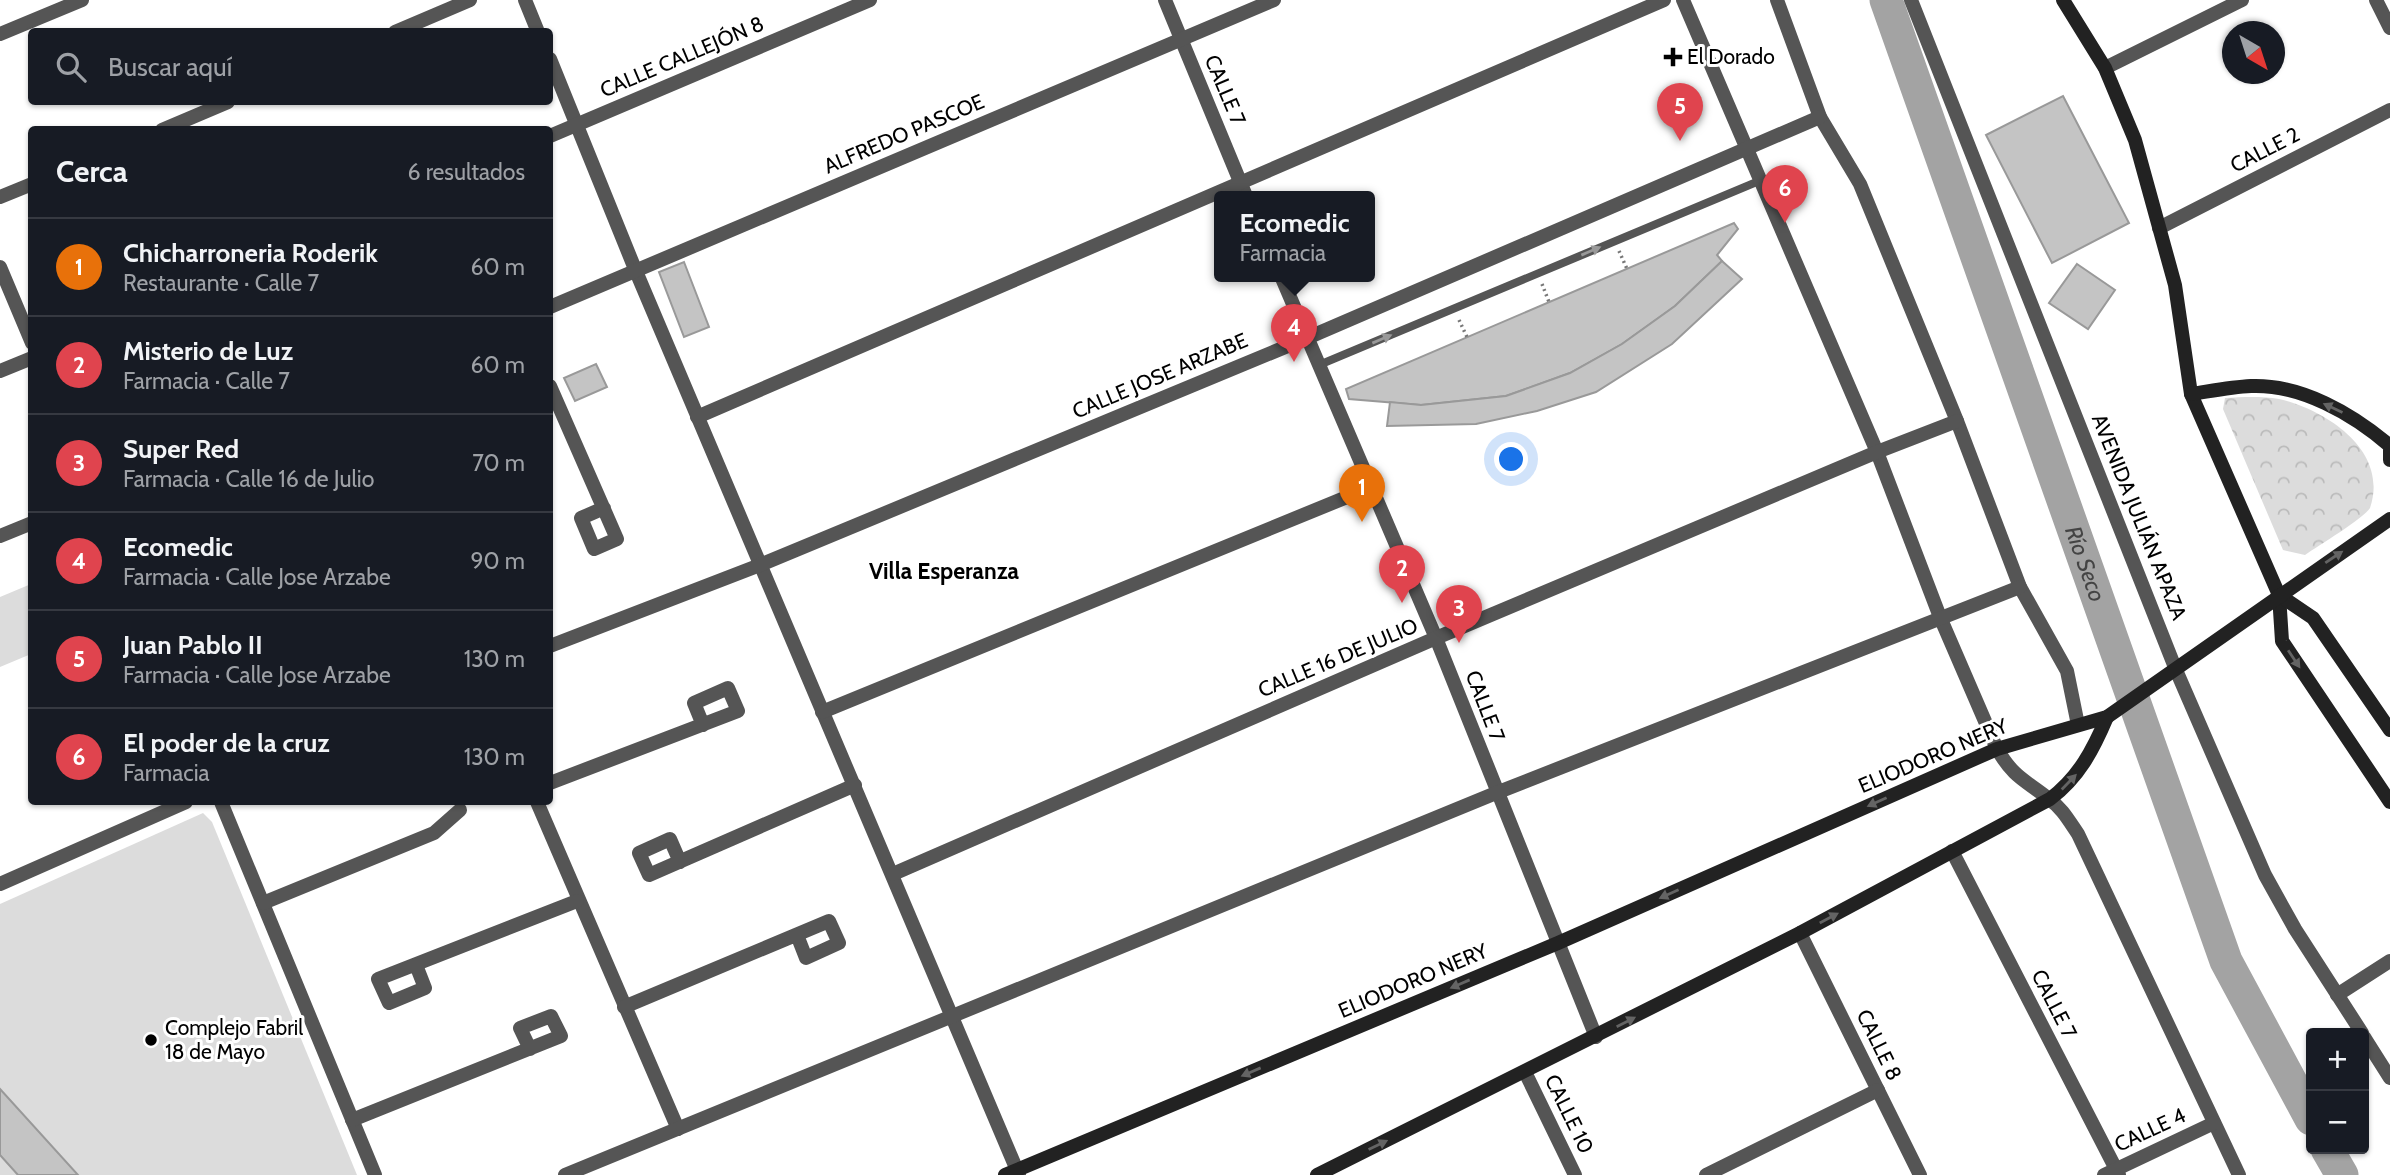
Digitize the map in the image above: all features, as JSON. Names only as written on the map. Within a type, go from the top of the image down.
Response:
[{"type":"street","points":[[0,34],[82,0]]},
{"type":"street","points":[[404,28],[470,0]]},
{"type":"street","points":[[525,0],[536,28]]},
{"type":"street","name":"CALLE CALLEJÓN 8","points":[[553,135],[870,0]]},
{"type":"street","name":"CALLE 7","points":[[1165,0],[1244,190]]},
{"type":"street","name":"ALFREDO PASCOE","points":[[553,306],[1274,0]]},
{"type":"street","points":[[1244,190],[1664,0]]},
{"type":"street","points":[[1682,0],[1877,452],[1940,617],[1997,749],[2009,769],[2023,783],[2050,799],[2064,813],[2078,834],[2239,1175]]},
{"type":"street","points":[[1777,0],[1820,117],[1860,184],[1957,422],[2020,587],[2067,671],[2078,725]]},
{"type":"street","name":"AVENIDA JULIÁN APAZA","points":[[1911,0],[2176,670],[2265,875],[2358,1028]]},
{"type":"street","points":[[2063,0],[2105,68],[2135,140],[2175,285],[2191,394],[2279,595],[2282,641],[2390,802]]},
{"type":"street","points":[[2105,68],[2242,0]]},
{"type":"street","points":[[2376,0],[2390,28]]},
{"type":"street","points":[[553,66],[697,417],[953,1018],[1014,1173]]},
{"type":"street","points":[[171,126],[221,105]]},
{"type":"street","name":"CALLE 2","points":[[2159,228],[2390,110]]},
{"type":"street","name":"CALLE JOSE ARZABE","points":[[553,645],[760,565],[1307,338],[1820,117]]},
{"type":"street","points":[[0,197],[28,186]]},
{"type":"street","points":[[697,417],[1214,202]]},
{"type":"street","points":[[0,267],[28,334]]},
{"type":"street","name":"CALLE 7","points":[[1284,282],[1369,488],[1436,638],[1596,1037]]},
{"type":"street","points":[[0,371],[28,360]]},
{"type":"street","points":[[2191,394],[2253,386],[2302,395],[2354,419],[2390,448],[2390,460]]},
{"type":"street","points":[[553,393],[604,508]]},
{"type":"street","name":"CALLE 16 DE JULIO","points":[[893,874],[1436,638],[1877,452],[1957,422]]},
{"type":"street","points":[[822,712],[1369,488]]},
{"type":"street","points":[[1317,1175],[1800,933],[2050,799],[2066,787],[2083,766],[2110,715],[2390,519]]},
{"type":"street","points":[[0,536],[28,525]]},
{"type":"street","points":[[565,1175],[1496,793],[2020,587]]},
{"type":"street","points":[[2279,595],[2313,618],[2390,730]]},
{"type":"street","name":"ELIODORO NERY","points":[[1014,1173],[1558,943],[1997,749],[2110,715]]},
{"type":"street","points":[[553,782],[703,725]]},
{"type":"street","points":[[680,862],[855,785]]},
{"type":"street","points":[[0,884],[179,805]]},
{"type":"street","points":[[222,805],[375,1175]]},
{"type":"street","points":[[538,805],[577,901],[678,1129]]},
{"type":"street","points":[[262,903],[434,833],[460,810]]},
{"type":"street","name":"CALLE 7","points":[[1952,852],[2113,1173]]},
{"type":"street","points":[[415,965],[577,901]]},
{"type":"street","name":"CALLE 8","points":[[1800,933],[1920,1175]]},
{"type":"street","points":[[624,1007],[797,935]]},
{"type":"street","points":[[2337,995],[2390,961]]},
{"type":"street","name":"AVENIDA JULIÁN APAZA","points":[[2369,1045],[2390,1078]]},
{"type":"street","points":[[352,1120],[530,1049]]},
{"type":"street","name":"CALLE 10","points":[[1525,1072],[1575,1175]]},
{"type":"street","points":[[1706,1175],[1878,1090]]},
{"type":"street","name":"CALLE 4","points":[[2113,1173],[2214,1124]]},
{"type":"lane","points":[[1319,365],[1759,181]]},
{"type":"path","points":[[1538,273],[1549,302]]},
{"type":"path","points":[[1454,309],[1467,337]]},
{"type":"green space","points":[[2225,398],[2279,399],[2315,412],[2332,422],[2362,450],[2370,467],[2374,487],[2370,508],[2305,555],[2283,550],[2223,409]]},
{"type":"green space","points":[[28,585],[28,655],[0,667],[0,597]]},
{"type":"green space","name":"Complejo Fabril 18 de Mayo","points":[[203,813],[212,822],[357,1175],[0,1175],[0,904]]},
{"type":"building","points":[[2063,96],[2129,223],[2052,263],[1986,135]]},
{"type":"building","points":[[1734,223],[1738,229],[1717,255],[1722,261],[1675,306],[1622,344],[1570,373],[1506,396],[1421,405],[1349,399],[1346,389]]},
{"type":"building","points":[[1722,261],[1742,279],[1672,344],[1596,392],[1537,411],[1476,424],[1387,426],[1390,402],[1421,405],[1506,396],[1570,373],[1622,344],[1675,306]]},
{"type":"building","points":[[684,262],[709,327],[684,337],[659,272]]},
{"type":"building","points":[[2077,264],[2115,290],[2088,329],[2049,303]]},
{"type":"building","points":[[596,364],[607,387],[575,401],[564,378]]},
{"type":"building","points":[[0,1089],[78,1175],[18,1175],[0,1155]]},
{"type":"waterway","name":"Río Seco","points":[[1886,0],[2226,961],[2306,1110]]},
{"type":"waterway","name":"Río Seco","points":[[2330,1154],[2342,1175]]},
{"type":"place","name":"El Dorado","points":[[1673,57]]},
{"type":"place","name":"Juan Pablo II","points":[[1680,141]]},
{"type":"place","name":"El poder de la cruz","points":[[1785,223]]},
{"type":"place","name":"Ecomedic","points":[[1294,362]]},
{"type":"place","name":"Chicharroneria Roderik","points":[[1362,522]]},
{"type":"place","name":"Misterio de Luz","points":[[1402,603]]},
{"type":"place","name":"Super Red","points":[[1459,643]]},
{"type":"place","name":"Complejo Fabril 18 de Mayo","points":[[151,1040]]},
{"type":"district","name":"Villa Esperanza","points":[[944,571]]}]
